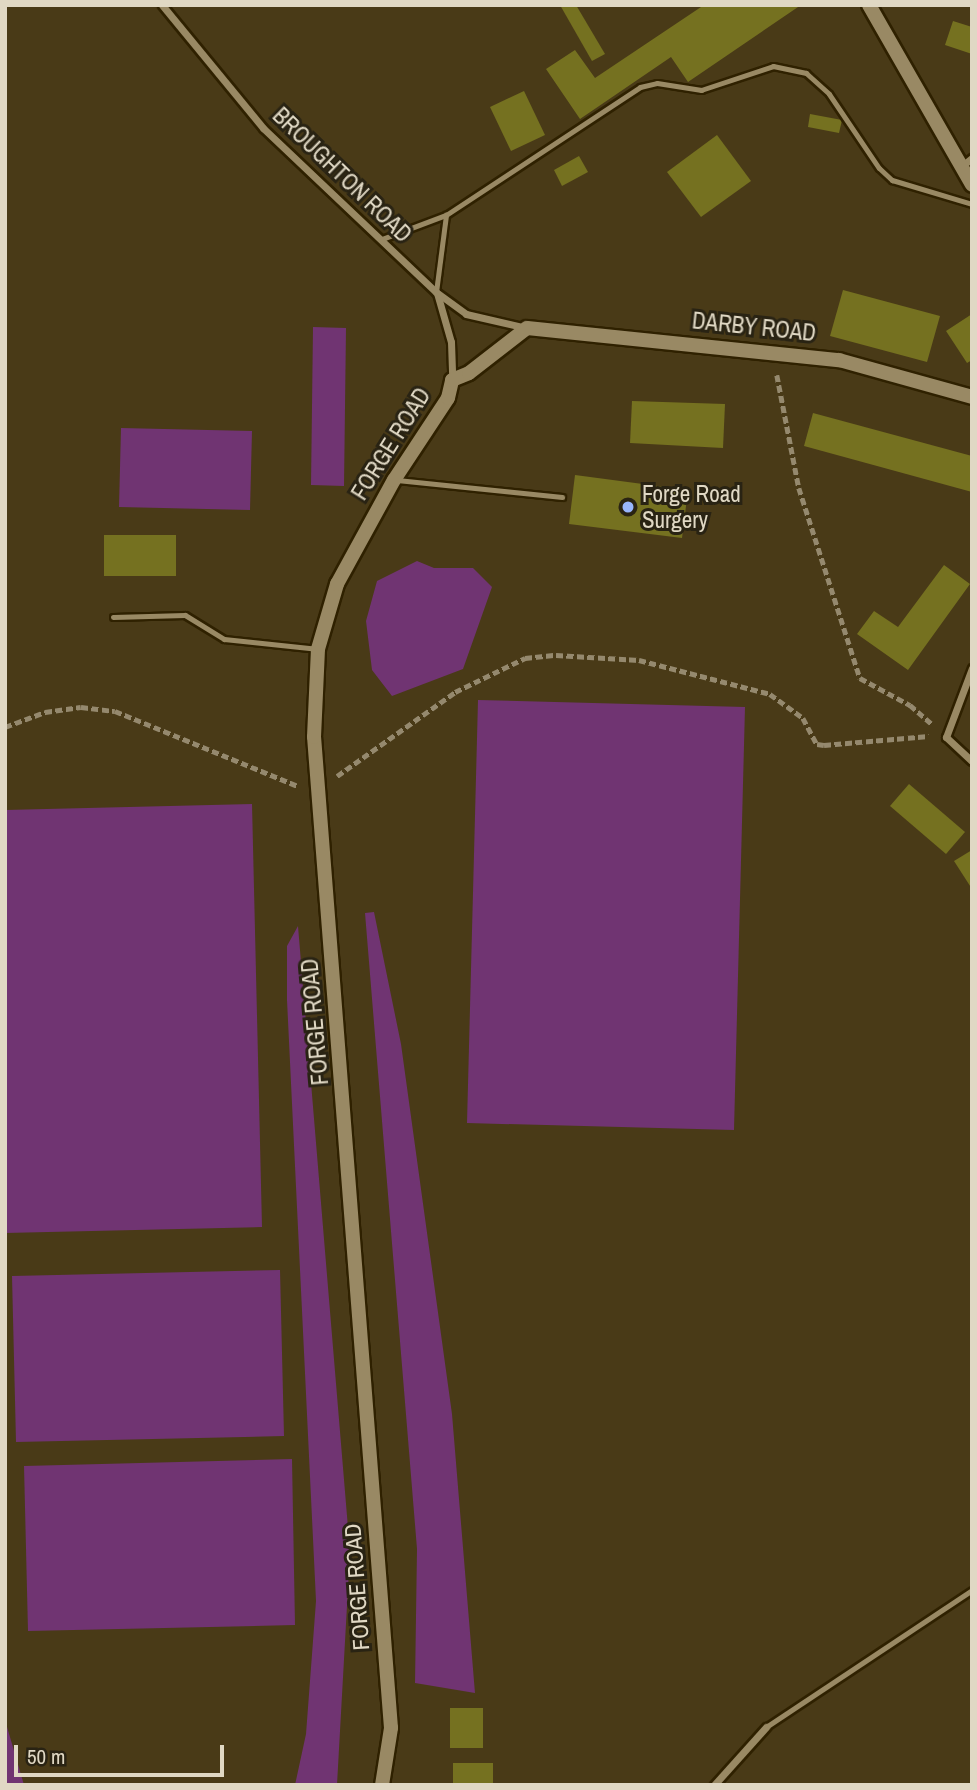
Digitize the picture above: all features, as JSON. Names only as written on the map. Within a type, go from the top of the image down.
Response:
[{"type":"street","name":"BROUGHTON ROAD","points":[[162,5],[263,128],[436,292],[466,314],[527,328]]},
{"type":"street","points":[[869,5],[966,162],[972,185]]},
{"type":"street","points":[[436,292],[451,342],[452,380]]},
{"type":"street","name":"DARBY ROAD","points":[[527,328],[772,350],[839,360],[972,397]]},
{"type":"street","name":"FORGE ROAD","points":[[382,1785],[391,1728],[318,790],[313,694],[318,649],[337,584],[394,480],[448,398],[452,380],[469,373],[527,328]]},
{"type":"street","points":[[972,668],[946,737],[972,761]]},
{"type":"street","points":[[714,1785],[766,1727]]},
{"type":"lane","points":[[382,239],[446,215],[640,87],[657,83],[701,90],[773,66],[806,73],[829,94],[879,168],[892,180],[972,204]]},
{"type":"lane","points":[[436,292],[446,215]]},
{"type":"lane","points":[[394,480],[562,497]]},
{"type":"lane","points":[[113,617],[185,615],[224,639],[318,649]]},
{"type":"lane","points":[[766,1727],[972,1590]]},
{"type":"path","points":[[772,350],[799,488],[860,678],[910,705],[946,737]]},
{"type":"path","points":[[5,727],[46,712],[81,707],[115,711],[288,784],[318,790],[455,692],[525,658],[556,655],[639,660],[770,694],[803,718],[817,744],[824,746],[904,735],[946,737]]},
{"type":"shaded area","points":[[313,327],[346,328],[344,486],[311,485]]},
{"type":"shaded area","points":[[121,428],[252,431],[250,510],[119,507]]},
{"type":"shaded area","points":[[417,561],[434,568],[473,568],[492,587],[463,669],[392,696],[372,670],[366,621],[377,581]]},
{"type":"shaded area","points":[[478,700],[745,707],[734,1130],[467,1123]]},
{"type":"shaded area","points":[[252,804],[262,1227],[5,1233],[5,810]]},
{"type":"shaded area","points":[[374,912],[401,1044],[452,1414],[475,1693],[415,1683],[417,1549],[365,913]]},
{"type":"shaded area","points":[[298,926],[350,1552],[337,1785],[295,1785],[306,1734],[316,1601],[287,1000],[287,946]]},
{"type":"shaded area","points":[[280,1270],[284,1436],[16,1442],[12,1276]]},
{"type":"shaded area","points":[[292,1459],[295,1625],[28,1631],[24,1466]]},
{"type":"shaded area","points":[[5,1720],[24,1785],[5,1785]]},
{"type":"building","points":[[560,5],[576,5],[605,54],[592,61]]},
{"type":"building","points":[[704,5],[801,5],[688,82],[671,57],[580,119],[546,69],[575,50],[595,78]]},
{"type":"building","points":[[953,21],[972,27],[972,54],[945,45]]},
{"type":"building","points":[[524,91],[545,135],[511,151],[490,107]]},
{"type":"building","points":[[810,114],[842,120],[839,133],[808,127]]},
{"type":"building","points":[[717,135],[751,181],[701,217],[667,172]]},
{"type":"building","points":[[579,156],[588,172],[562,186],[554,170]]},
{"type":"building","points":[[843,290],[940,316],[927,362],[830,336]]},
{"type":"building","points":[[972,314],[972,360],[967,363],[946,331]]},
{"type":"building","points":[[632,401],[725,404],[723,448],[630,443]]},
{"type":"building","points":[[813,413],[972,456],[972,492],[804,446]]},
{"type":"building","name":"Forge Road Surgery","points":[[575,475],[688,490],[682,538],[569,524]]},
{"type":"building","points":[[104,535],[176,535],[176,576],[104,576]]},
{"type":"building","points":[[944,565],[970,584],[908,670],[857,634],[874,611],[898,627]]},
{"type":"building","points":[[909,784],[965,832],[946,854],[890,806]]},
{"type":"building","points":[[972,850],[972,889],[954,861]]},
{"type":"building","points":[[450,1708],[483,1708],[483,1748],[450,1748]]},
{"type":"building","points":[[453,1763],[493,1763],[493,1785],[453,1785]]},
{"type":"place","name":"Forge Road Surgery","points":[[628,507]]}]
